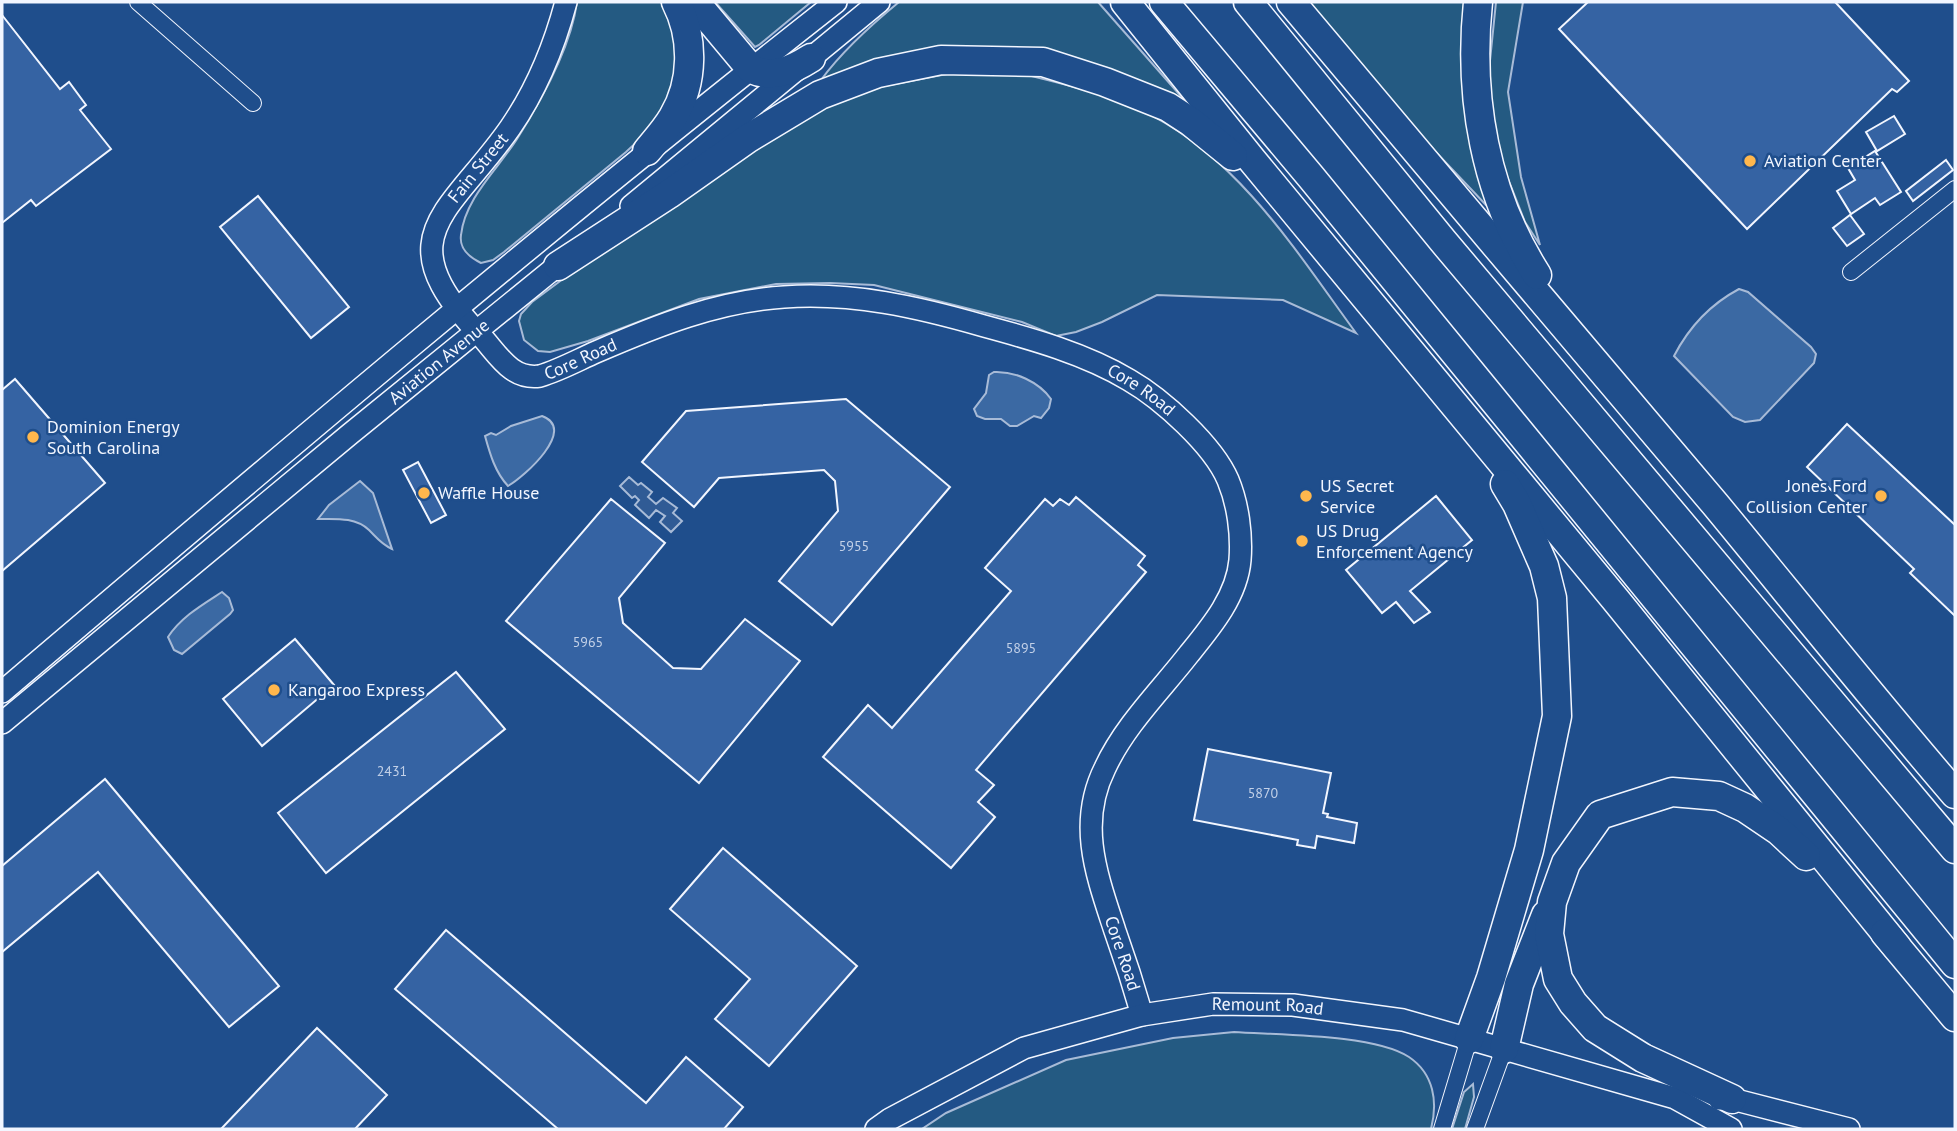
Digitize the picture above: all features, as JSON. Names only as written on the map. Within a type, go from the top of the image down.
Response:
[{"type":"highway","points":[[647,151],[673,118],[686,87],[688,29],[677,2]]},
{"type":"highway","points":[[695,2],[751,69],[762,74],[773,74],[798,66],[811,58]]},
{"type":"highway","points":[[1125,2],[1955,1017]]},
{"type":"highway","points":[[1164,2],[1311,177],[1955,964]]},
{"type":"highway","points":[[1248,2],[1443,241],[1955,849]]},
{"type":"highway","points":[[1291,2],[1955,794]]},
{"type":"highway","points":[[1478,2],[1475,33],[1476,98],[1484,144],[1500,197],[1517,239],[1547,292],[1631,405]]},
{"type":"highway","points":[[558,266],[669,194],[747,139],[820,95],[877,73],[941,61],[1043,62],[1105,82],[1168,107],[1220,144],[1288,208],[1328,252]]},
{"type":"highway","points":[[1424,367],[1499,473],[1517,504],[1544,566],[1552,598],[1557,716],[1529,850],[1491,978],[1469,1039]]},
{"type":"highway","points":[[1826,637],[1955,770]]},
{"type":"highway","points":[[1504,1049],[1519,984],[1566,863],[1600,816],[1672,792],[1719,796],[1745,808],[1779,831],[1857,903],[1897,947]]},
{"type":"highway","points":[[1552,902],[1549,934],[1558,979],[1573,1003],[1595,1028],[1643,1058],[1732,1099]]},
{"type":"street","points":[[138,2],[253,103]]},
{"type":"street","name":"Fain Street","points":[[475,331],[442,289],[435,270],[431,249],[437,224],[447,206],[508,130],[528,100],[556,36],[566,2]]},
{"type":"street","name":"Aviation Avenue","points":[[2,692],[197,524],[456,308],[647,151],[836,2]]},
{"type":"street","name":"Aviation Avenue","points":[[2,723],[475,331],[879,2]]},
{"type":"street","points":[[1851,272],[1955,190]]},
{"type":"street","name":"Core Road","points":[[475,331],[505,364],[523,376],[532,377],[554,372],[618,342],[679,318],[731,304],[793,296],[854,298],[889,303],[1003,331],[1095,363],[1129,380],[1160,401],[1190,429],[1228,479],[1239,522],[1240,561],[1236,578],[1222,609],[1132,724],[1105,767],[1097,787],[1091,824],[1094,869],[1142,1015]]},
{"type":"street","name":"Remount Road","points":[[876,1129],[1024,1048],[1142,1015],[1213,1004],[1293,1005],[1403,1020],[1675,1098],[1731,1129]]},
{"type":"street","points":[[1442,1129],[1469,1039]]},
{"type":"street","points":[[1475,1129],[1504,1049]]},
{"type":"street","name":"Remount Road","points":[[1675,1098],[1732,1099],[1849,1129]]},
{"type":"shaded area","points":[[577,2],[661,2],[676,37],[677,70],[673,90],[654,126],[626,152],[504,252],[493,260],[481,263],[463,248],[461,235],[464,221],[475,196],[517,139],[545,91],[562,55]]},
{"type":"shaded area","points":[[715,2],[811,2],[755,47]]},
{"type":"shaded area","points":[[899,2],[1098,2],[1201,119],[1088,64],[821,80],[858,38]]},
{"type":"shaded area","points":[[1308,2],[1466,2],[1490,205],[1487,206],[1431,147]]},
{"type":"shaded area","points":[[1496,2],[1523,2],[1508,92],[1521,177],[1540,245],[1525,222],[1503,166],[1487,90]]},
{"type":"shaded area","points":[[1015,72],[1086,90],[1120,102],[1153,116],[1185,136],[1241,184],[1266,212],[1356,333],[1283,300],[1157,295],[1102,322],[1056,336],[1022,322],[874,285],[830,283],[776,284],[699,299],[588,341],[550,352],[538,351],[524,340],[519,321],[521,314],[532,302],[802,117],[869,89],[947,74]]},
{"type":"shaded area","points":[[1739,289],[1748,292],[1816,354],[1814,363],[1760,420],[1745,422],[1733,417],[1674,356],[1701,318],[1718,302]]},
{"type":"shaded area","points":[[994,372],[1010,373],[1040,387],[1051,399],[1049,408],[1041,418],[1034,416],[1017,426],[1010,426],[1001,419],[977,416],[974,409],[986,393],[989,375]]},
{"type":"shaded area","points":[[542,416],[552,422],[554,431],[551,441],[535,463],[508,486],[496,469],[485,436],[491,433],[496,435],[511,426]]},
{"type":"shaded area","points":[[629,477],[652,492],[648,497],[656,504],[663,498],[677,508],[673,513],[682,521],[671,532],[660,522],[665,516],[656,510],[649,518],[635,505],[639,500],[635,496],[632,498],[620,486]]},
{"type":"shaded area","points":[[360,481],[373,493],[392,549],[358,523],[318,519],[329,505]]},
{"type":"shaded area","points":[[222,592],[229,598],[233,610],[230,614],[182,654],[174,650],[168,637],[173,630],[192,612]]},
{"type":"shaded area","points":[[1234,1032],[1350,1040],[1393,1049],[1409,1057],[1429,1080],[1434,1099],[1431,1129],[922,1129],[946,1113],[1066,1060],[1173,1038]]},
{"type":"shaded area","points":[[1473,1084],[1474,1097],[1465,1129],[1452,1129],[1464,1092]]},
{"type":"building","name":"Aviation Center","points":[[1588,2],[1837,2],[1909,81],[1897,92],[1892,89],[1747,229],[1559,29]]},
{"type":"building","points":[[2,15],[60,89],[69,82],[86,105],[80,110],[111,149],[36,206],[31,200],[2,223]]},
{"type":"building","points":[[1894,116],[1905,134],[1877,151],[1866,132]]},
{"type":"building","points":[[1875,151],[1901,192],[1880,205],[1875,198],[1851,214],[1837,191],[1855,180],[1848,168]]},
{"type":"building","points":[[1946,160],[1953,170],[1913,201],[1906,191]]},
{"type":"building","points":[[258,196],[349,307],[311,338],[220,227]]},
{"type":"building","points":[[1850,215],[1864,234],[1847,246],[1833,228]]},
{"type":"building","name":"Dominion Energy South Carolina","points":[[15,379],[105,483],[2,571],[2,390]]},
{"type":"building","points":[[846,399],[950,487],[832,625],[779,581],[838,511],[835,481],[824,470],[719,478],[694,507],[642,462],[686,411]]},
{"type":"building","name":"Jones Ford Collision Center","points":[[1847,424],[1955,525],[1955,616],[1910,573],[1914,569],[1807,467]]},
{"type":"building","name":"Waffle House","points":[[418,462],[446,515],[431,523],[403,470]]},
{"type":"building","points":[[1436,496],[1472,540],[1410,591],[1430,612],[1414,623],[1396,602],[1382,613],[1346,570]]},
{"type":"building","points":[[1076,497],[1145,556],[1138,565],[1146,572],[976,770],[994,785],[978,802],[995,817],[951,868],[823,757],[868,705],[892,728],[1011,591],[985,568],[1045,499],[1053,506],[1060,499],[1069,505]]},
{"type":"building","points":[[611,499],[665,543],[619,598],[623,623],[673,668],[701,669],[745,619],[800,661],[699,783],[506,621]]},
{"type":"building","points":[[295,639],[334,685],[262,746],[223,699]]},
{"type":"building","points":[[456,672],[505,729],[326,873],[278,813]]},
{"type":"building","points":[[1208,749],[1331,773],[1323,813],[1328,814],[1327,817],[1357,823],[1354,843],[1317,836],[1315,848],[1297,845],[1298,840],[1194,820]]},
{"type":"building","points":[[105,779],[279,986],[229,1027],[98,872],[2,952],[2,866]]},
{"type":"building","points":[[723,848],[857,966],[769,1066],[715,1019],[750,979],[670,909]]},
{"type":"building","points":[[446,930],[646,1103],[686,1057],[743,1107],[724,1129],[558,1129],[395,989]]},
{"type":"building","points":[[317,1028],[387,1095],[355,1129],[221,1129]]},
{"type":"place","name":"Aviation Center","points":[[1750,161]]},
{"type":"place","name":"Dominion Energy South Carolina","points":[[33,437]]},
{"type":"place","name":"Waffle House","points":[[424,493]]},
{"type":"place","name":"US Secret Service","points":[[1306,496]]},
{"type":"place","name":"Jones Ford Collision Center","points":[[1881,496]]},
{"type":"place","name":"US Drug Enforcement Agency","points":[[1302,541]]},
{"type":"place","name":"Kangaroo Express","points":[[274,690]]}]
